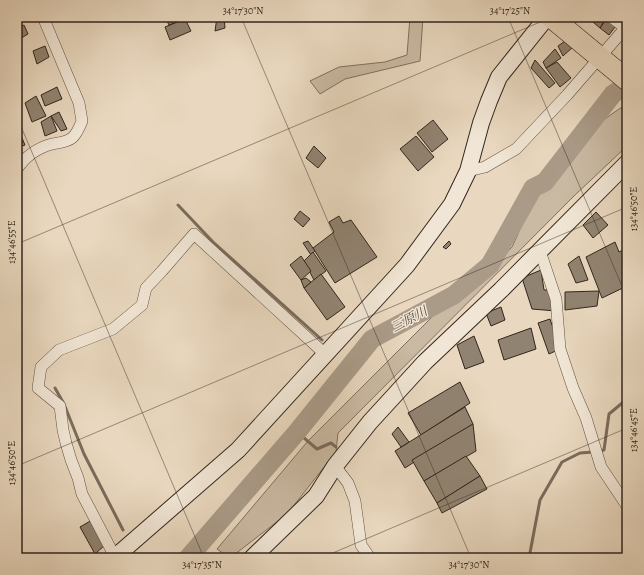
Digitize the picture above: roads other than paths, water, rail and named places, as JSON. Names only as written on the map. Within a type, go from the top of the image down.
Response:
[{"type":"highway","points":[[551,17],[627,80]]},
{"type":"street","points":[[17,169],[28,155],[51,144],[58,144],[73,137],[82,121],[79,103],[43,17]]},
{"type":"street","points":[[325,354],[194,234],[146,288],[142,305],[113,329],[59,350],[41,367],[38,388],[60,406],[66,443],[82,494],[115,558],[238,450],[407,265],[452,204],[468,171],[481,123],[499,77],[546,17]]},
{"type":"street","points":[[468,171],[485,167],[516,150],[603,59],[626,28],[611,17]]},
{"type":"street","points":[[252,558],[316,496],[335,466],[370,422],[425,362],[540,251],[627,163]]},
{"type":"street","points":[[540,251],[556,299],[560,348],[573,388],[586,418],[601,467],[627,506]]},
{"type":"street","points":[[335,466],[348,483],[356,501],[362,545],[370,558]]},
{"type":"waterway","name":"三原川","points":[[188,558],[297,432],[372,339],[454,295],[490,265],[533,188],[545,182],[613,94],[627,85]]},
{"type":"waterway","points":[[178,205],[213,242],[322,340]]},
{"type":"waterway","points":[[55,388],[64,404],[84,454],[123,530]]},
{"type":"waterway","points":[[599,451],[604,450],[609,414],[627,399]]},
{"type":"waterway","points":[[297,432],[317,449],[331,443],[336,447]]},
{"type":"waterway","points":[[529,558],[540,500],[562,462],[580,453],[593,452]]}]
